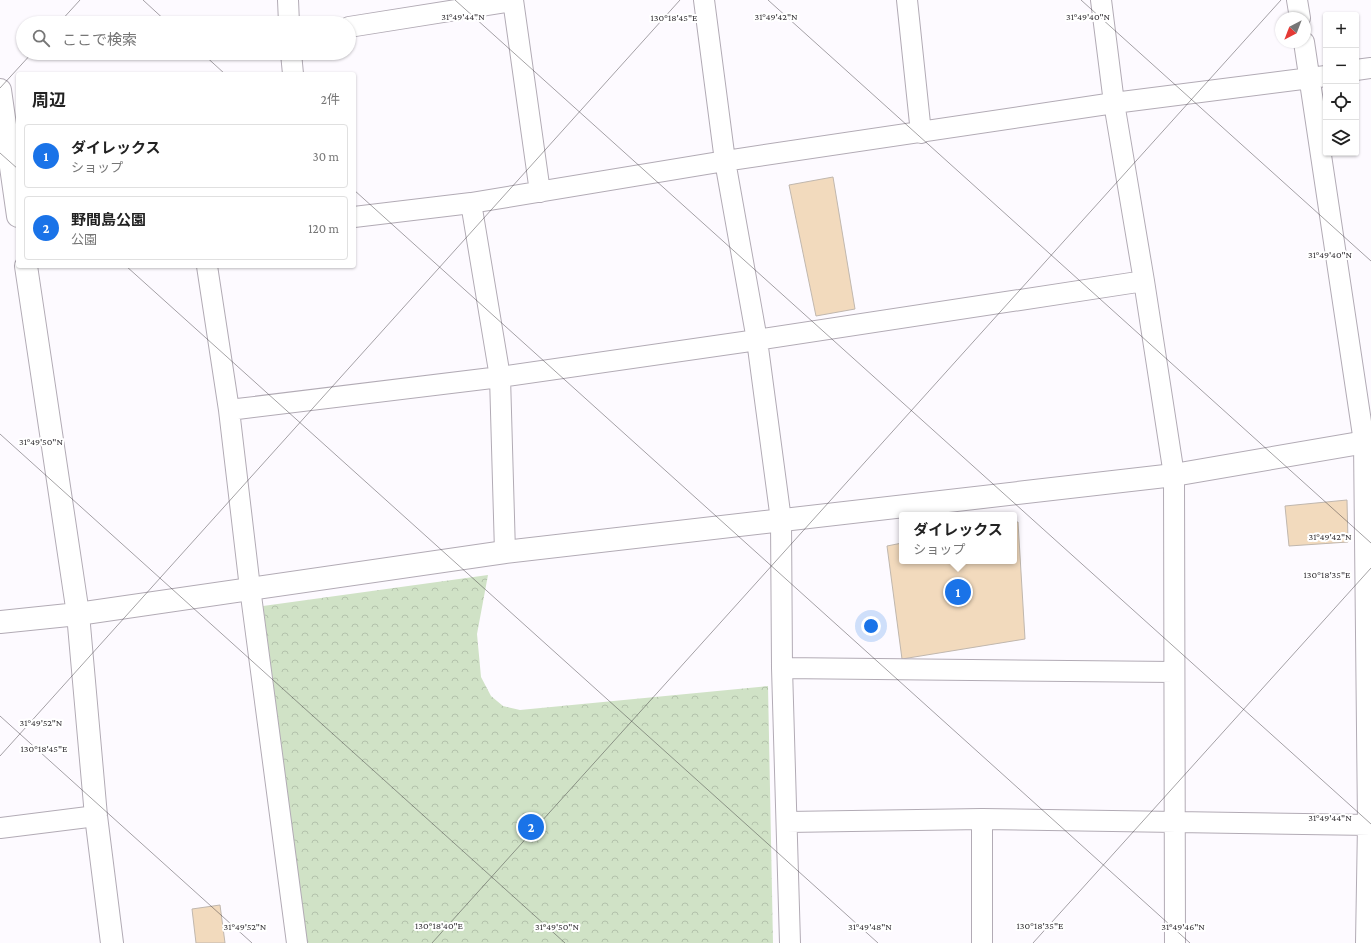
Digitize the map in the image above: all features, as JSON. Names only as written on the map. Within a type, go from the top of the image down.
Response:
[{"type":"street","points":[[288,0],[289,16]]},
{"type":"street","points":[[356,26],[513,0],[540,192]]},
{"type":"street","points":[[704,0],[725,161],[757,340],[781,520],[782,668],[790,943]]},
{"type":"street","points":[[907,0],[921,133]]},
{"type":"street","points":[[1101,0],[1114,103],[1144,281],[1174,475],[1175,943]]},
{"type":"street","points":[[1297,0],[1299,12]]},
{"type":"street","points":[[1306,48],[1318,77],[1368,441],[1369,824],[1366,943]]},
{"type":"street","points":[[292,60],[293,72]]},
{"type":"street","points":[[1359,70],[1371,68]]},
{"type":"street","points":[[356,217],[471,203],[725,161],[921,133],[1114,103],[1318,77]]},
{"type":"street","points":[[0,90],[13,154],[16,191]]},
{"type":"street","points":[[471,203],[500,377],[505,552]]},
{"type":"street","points":[[26,268],[78,614],[96,816],[112,943]]},
{"type":"street","points":[[207,268],[229,410],[250,588],[296,943]]},
{"type":"street","points":[[229,410],[500,377],[757,340],[1144,281]]},
{"type":"street","points":[[0,622],[78,614],[505,552],[1174,475],[1368,441]]},
{"type":"street","points":[[782,668],[1174,672]]},
{"type":"street","points":[[0,828],[96,816]]},
{"type":"street","points":[[787,822],[982,819],[1369,824]]},
{"type":"street","points":[[982,819],[982,943]]},
{"type":"green space","points":[[488,575],[477,634],[481,677],[491,696],[503,706],[520,710],[768,686],[773,943],[307,943],[263,606]]},
{"type":"building","points":[[833,177],[855,309],[816,316],[789,185]]},
{"type":"building","points":[[1347,500],[1348,542],[1289,546],[1285,506]]},
{"type":"building","points":[[1018,522],[1025,639],[902,659],[887,546],[899,544],[899,564],[1017,564]]},
{"type":"building","points":[[220,905],[225,943],[196,943],[192,909]]},
{"type":"place","name":"ダイレックス","points":[[958,592]]},
{"type":"place","name":"野間島公園","points":[[531,827]]}]
